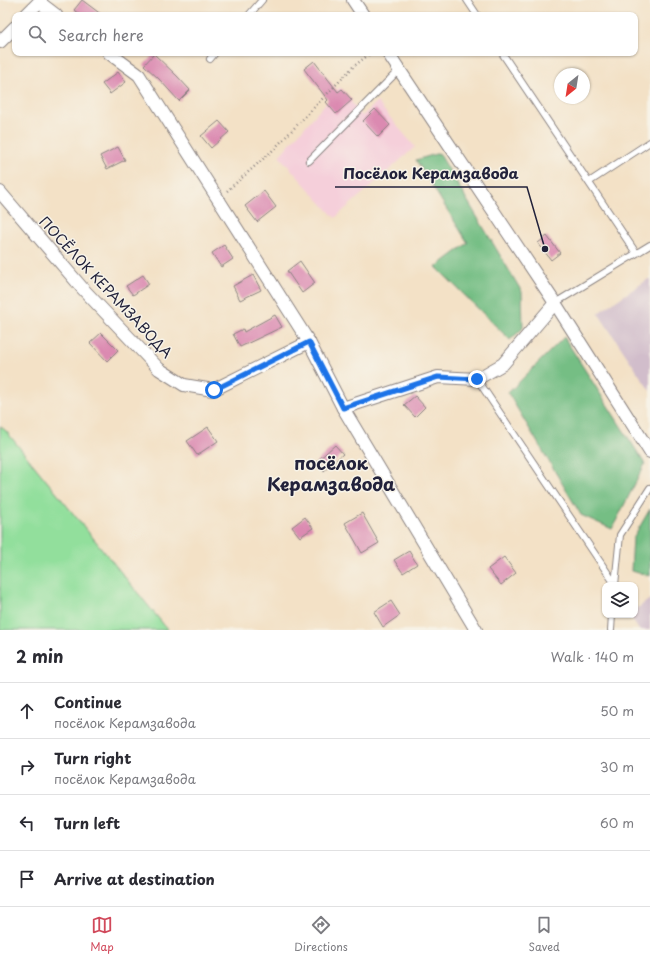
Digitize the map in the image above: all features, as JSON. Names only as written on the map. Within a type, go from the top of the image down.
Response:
[{"type":"street","points":[[353,0],[361,12]]},
{"type":"street","points":[[29,12],[40,1],[53,12]]},
{"type":"street","points":[[0,42],[12,30]]},
{"type":"street","points":[[113,56],[139,75],[309,342],[343,408],[476,630]]},
{"type":"street","points":[[390,56],[555,303],[650,452]]},
{"type":"street","name":"ПОСЁЛОК КЕРАМЗАВОДА","points":[[0,192],[84,288],[159,369],[184,385],[214,390],[309,342]]},
{"type":"street","points":[[343,408],[438,377],[477,379],[503,364],[555,303]]},
{"type":"lane","points":[[252,12],[262,0]]},
{"type":"lane","points":[[467,0],[475,12]]},
{"type":"lane","points":[[504,56],[636,253]]},
{"type":"lane","points":[[309,161],[399,70]]},
{"type":"lane","points":[[589,182],[650,142]]},
{"type":"lane","points":[[555,303],[650,245]]},
{"type":"lane","points":[[477,379],[614,582]]},
{"type":"lane","points":[[615,582],[620,535],[650,488]]},
{"type":"lane","points":[[610,630],[612,618]]},
{"type":"path","points":[[218,199],[272,151],[354,66],[366,56]]},
{"type":"shaded area","points":[[340,87],[362,116],[377,102],[415,147],[335,218],[279,156]]},
{"type":"shaded area","points":[[650,278],[650,391],[598,313]]},
{"type":"shaded area","points":[[650,599],[650,630],[639,630],[631,618],[638,618],[638,608]]},
{"type":"green space","points":[[439,153],[522,292],[523,328],[510,340],[436,267],[468,243],[416,160]]},
{"type":"green space","points":[[564,337],[645,464],[612,529],[581,515],[508,393]]},
{"type":"green space","points":[[0,426],[6,431],[168,630],[0,630]]},
{"type":"green space","points":[[650,509],[650,576],[631,571],[633,538]]},
{"type":"building","points":[[82,0],[98,12],[76,12],[74,10]]},
{"type":"building","points":[[152,56],[156,56],[190,90],[179,101],[144,65]]},
{"type":"building","points":[[314,61],[338,92],[342,89],[352,100],[336,114],[326,102],[328,100],[304,69]]},
{"type":"building","points":[[118,72],[126,82],[110,94],[102,84]]},
{"type":"building","points":[[375,109],[390,125],[378,137],[363,121]]},
{"type":"building","points":[[219,121],[229,132],[211,148],[201,136]]},
{"type":"building","points":[[118,147],[125,160],[107,169],[100,156]]},
{"type":"building","points":[[264,191],[276,207],[257,222],[245,206]]},
{"type":"building","points":[[547,236],[560,253],[551,260],[538,243]]},
{"type":"building","points":[[224,245],[233,259],[221,267],[212,253]]},
{"type":"building","points":[[300,261],[315,283],[302,293],[287,271]]},
{"type":"building","points":[[143,275],[149,284],[133,295],[126,286]]},
{"type":"building","points":[[253,275],[261,290],[240,300],[233,286]]},
{"type":"building","points":[[275,315],[282,327],[240,347],[233,334],[243,329],[244,332]]},
{"type":"building","points":[[101,333],[118,350],[107,361],[90,343]]},
{"type":"building","points":[[415,396],[425,407],[415,417],[404,405]]},
{"type":"building","points":[[208,427],[218,441],[197,455],[187,441]]},
{"type":"building","points":[[335,445],[343,454],[324,471],[316,462]]},
{"type":"building","points":[[362,513],[379,543],[362,553],[345,523]]},
{"type":"building","points":[[305,517],[313,528],[300,537],[292,527]]},
{"type":"building","points":[[409,551],[417,564],[403,573],[394,560]]},
{"type":"building","points":[[504,557],[516,573],[501,585],[488,569]]},
{"type":"building","points":[[391,601],[400,615],[383,627],[374,612]]},
{"type":"place","name":"Посёлок Керамзавода","points":[[545,249]]},
{"type":"district","name":"посёлок Керамзавода","points":[[331,472]]},
{"type":"route","points":[[214,390],[309,342],[343,408],[438,377],[477,379]]}]
